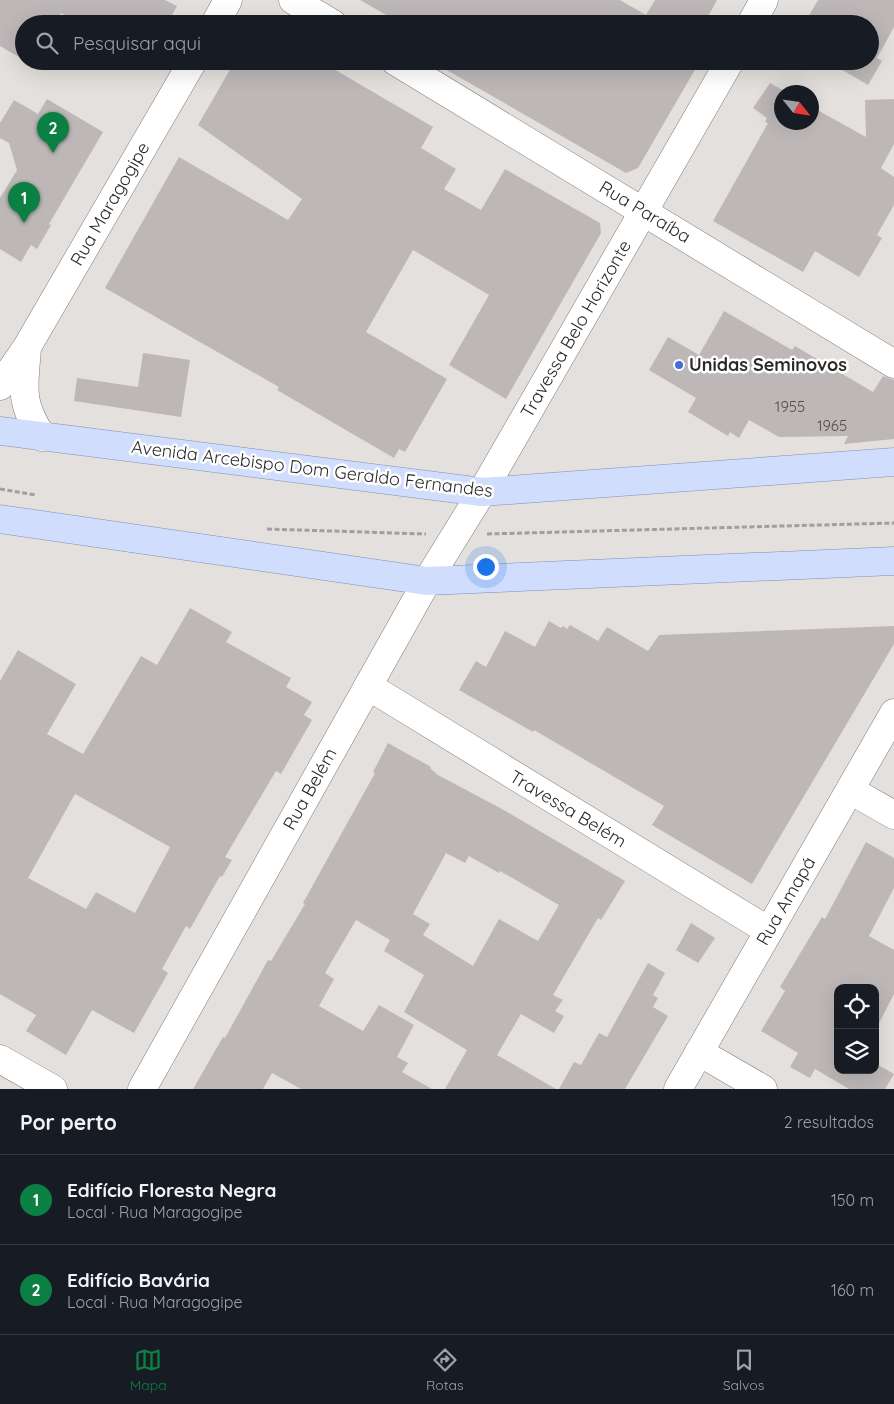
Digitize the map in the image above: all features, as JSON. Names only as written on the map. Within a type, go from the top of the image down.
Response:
[{"type":"main road","name":"Avenida Arcebispo Dom Geraldo Fernandes","points":[[0,431],[482,492],[894,462]]},
{"type":"main road","points":[[0,519],[427,581],[894,561]]},
{"type":"street","points":[[220,15],[228,0]]},
{"type":"street","points":[[293,0],[318,15]]},
{"type":"street","points":[[756,15],[764,0]]},
{"type":"street","name":"Rua Maragogipe","points":[[0,386],[27,346],[188,70]]},
{"type":"street","name":"Rua Paraíba","points":[[410,70],[894,364]]},
{"type":"street","name":"Travessa Belo Horizonte","points":[[482,492],[725,70]]},
{"type":"street","name":"Rua Maragogipe","points":[[27,346],[25,404],[30,418],[42,437]]},
{"type":"street","name":"Rua Belém","points":[[142,1089],[427,581],[482,492]]},
{"type":"street","name":"Travessa Belém","points":[[368,686],[769,931]]},
{"type":"street","name":"Rua Amapá","points":[[678,1089],[894,714]]},
{"type":"street","points":[[850,790],[894,815]]},
{"type":"street","points":[[699,1052],[763,1089]]},
{"type":"street","points":[[0,1059],[53,1089]]},
{"type":"building","points":[[0,0],[165,0],[177,6],[172,15],[65,15],[61,13],[60,15],[15,15],[15,55],[0,46]]},
{"type":"building","points":[[360,0],[620,0],[646,15],[386,15]]},
{"type":"building","points":[[655,0],[717,0],[709,15],[646,15]]},
{"type":"building","points":[[818,0],[894,0],[894,27],[879,54],[879,15],[809,15]]},
{"type":"building","points":[[230,70],[335,70],[433,127],[421,148],[456,169],[444,189],[481,210],[505,169],[600,223],[601,233],[506,399],[449,365],[489,295],[413,250],[366,332],[447,379],[405,452],[399,449],[394,458],[277,390],[279,387],[105,288],[179,157],[288,220],[302,199],[198,125]]},
{"type":"building","points":[[447,70],[695,70],[638,168],[626,173]]},
{"type":"building","points":[[842,70],[877,70],[868,85]]},
{"type":"building","points":[[770,83],[774,85],[774,130],[819,130],[819,111],[866,137],[865,100],[894,99],[894,144],[881,168],[894,177],[894,205],[877,235],[882,238],[859,277],[815,251],[803,272],[713,221],[768,123],[765,122],[767,118],[753,108]]},
{"type":"building","points":[[47,99],[103,132],[49,224],[51,225],[37,249],[31,245],[21,262],[0,249],[0,198],[17,170],[9,143],[0,138],[0,123],[14,100],[38,114]]},
{"type":"building","points":[[724,311],[792,350],[795,346],[873,392],[883,376],[894,380],[894,439],[844,444],[848,436],[779,437],[749,420],[739,438],[730,432],[728,436],[688,412],[696,398],[649,370],[668,337],[699,355]]},
{"type":"building","points":[[143,353],[190,360],[181,417],[74,401],[77,378],[138,387]]},
{"type":"building","points":[[190,608],[232,632],[226,642],[291,678],[286,687],[312,702],[304,715],[312,720],[281,774],[276,771],[225,857],[232,860],[222,877],[220,876],[190,929],[186,926],[162,969],[168,973],[134,1033],[92,1010],[66,1055],[26,1031],[36,1015],[0,994],[0,681],[18,650],[76,684],[47,734],[83,754],[141,656],[157,665]],"holes":[[[75,794],[170,847],[135,913],[96,892],[86,909],[28,878]]]},
{"type":"building","points":[[549,621],[561,628],[563,626],[567,629],[570,625],[598,641],[607,627],[648,651],[659,635],[894,626],[894,644],[752,884],[652,825],[664,806],[534,730],[533,732],[459,690],[476,661],[486,667],[505,631],[535,647]]},
{"type":"building","points":[[388,743],[431,767],[438,775],[502,809],[625,881],[601,920],[598,918],[553,995],[563,1000],[555,1011],[564,1016],[554,1033],[521,1014],[497,1055],[556,1089],[445,1089],[467,1050],[404,1012],[424,975],[384,951],[390,940],[356,920],[325,973],[334,979],[319,1006],[363,1031],[379,1005],[414,1025],[397,1057],[408,1063],[402,1072],[432,1089],[301,1089],[272,1073],[263,1089],[193,1089],[223,1037],[225,1038],[268,960],[271,961],[305,904],[303,903],[375,773],[373,772]],"holes":[[[446,853],[465,863],[469,856],[499,873],[500,871],[559,905],[538,941],[499,919],[473,966],[423,935],[430,924],[413,914]]]},
{"type":"building","points":[[866,842],[894,858],[894,888],[869,936],[894,950],[894,994],[879,1023],[879,984],[834,984],[834,1074],[879,1074],[879,1065],[894,1074],[885,1089],[849,1089],[815,1069],[810,1078],[790,1067],[798,1053],[761,1031],[785,991],[780,987],[822,917],[825,919]]},
{"type":"building","points":[[691,923],[715,938],[698,963],[676,950]]},
{"type":"building","points":[[648,963],[665,973],[653,995],[658,998],[653,1007],[668,1016],[625,1089],[559,1089],[574,1062],[581,1065],[599,1033],[607,1037]]},
{"type":"place","name":"Edifício Bavária","points":[[53,153]]},
{"type":"place","name":"Edifício Floresta Negra","points":[[24,223]]},
{"type":"place","name":"Unidas Seminovos","points":[[679,365]]}]
